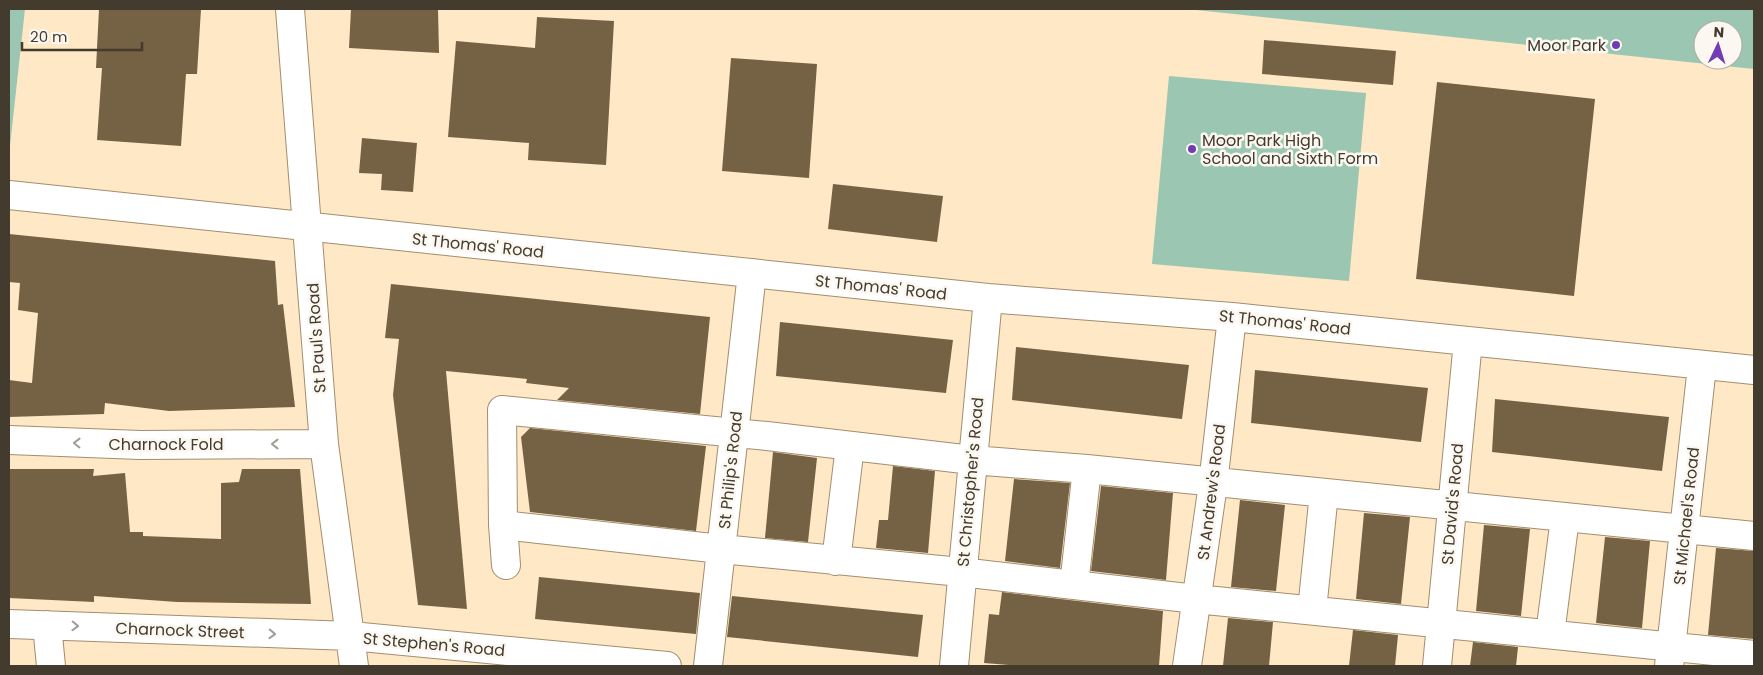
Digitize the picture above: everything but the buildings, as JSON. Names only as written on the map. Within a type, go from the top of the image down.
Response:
[{"type":"street","name":"St Paul's Road","points":[[290,9],[324,444],[354,666]]},
{"type":"street","name":"St Thomas' Road","points":[[9,195],[308,228],[988,298],[1232,317],[1754,370]]},
{"type":"street","name":"St Philip's Road","points":[[708,666],[752,273]]},
{"type":"street","name":"St Christopher's Road","points":[[954,666],[988,298]]},
{"type":"street","name":"St Andrew's Road","points":[[1187,666],[1213,484],[1232,317]]},
{"type":"street","name":"St David's Road","points":[[1437,666],[1468,341]]},
{"type":"street","name":"St Michael's Road","points":[[1671,656],[1702,366]]},
{"type":"street","points":[[506,565],[503,525],[502,410],[972,460],[1087,469],[1451,508],[1754,536]]},
{"type":"street","name":"Charnock Fold","points":[[9,440],[140,445],[324,444]]},
{"type":"street","points":[[836,561],[850,446]]},
{"type":"street","points":[[1074,585],[1087,469]]},
{"type":"street","points":[[1312,610],[1324,493]]},
{"type":"street","points":[[1550,634],[1565,518]]},
{"type":"street","points":[[503,525],[836,561],[962,572],[1196,599],[1550,634],[1671,656],[1754,655]]},
{"type":"street","name":"Charnock Street","points":[[9,624],[351,636]]},
{"type":"street","points":[[47,625],[51,666]]},
{"type":"street","name":"St Stephen's Road","points":[[351,636],[667,666]]},
{"type":"green space","points":[[9,9],[25,9],[9,155]]},
{"type":"green space","name":"Moor Park","points":[[1187,9],[1754,9],[1754,69],[1743,68],[1743,20],[1693,20],[1693,63]]},
{"type":"green space","points":[[1169,76],[1366,93],[1349,281],[1152,264]]},
{"type":"place","name":"Moor Park","points":[[1616,45]]},
{"type":"place","name":"Moor Park High School and Sixth Form","points":[[1192,149]]}]
